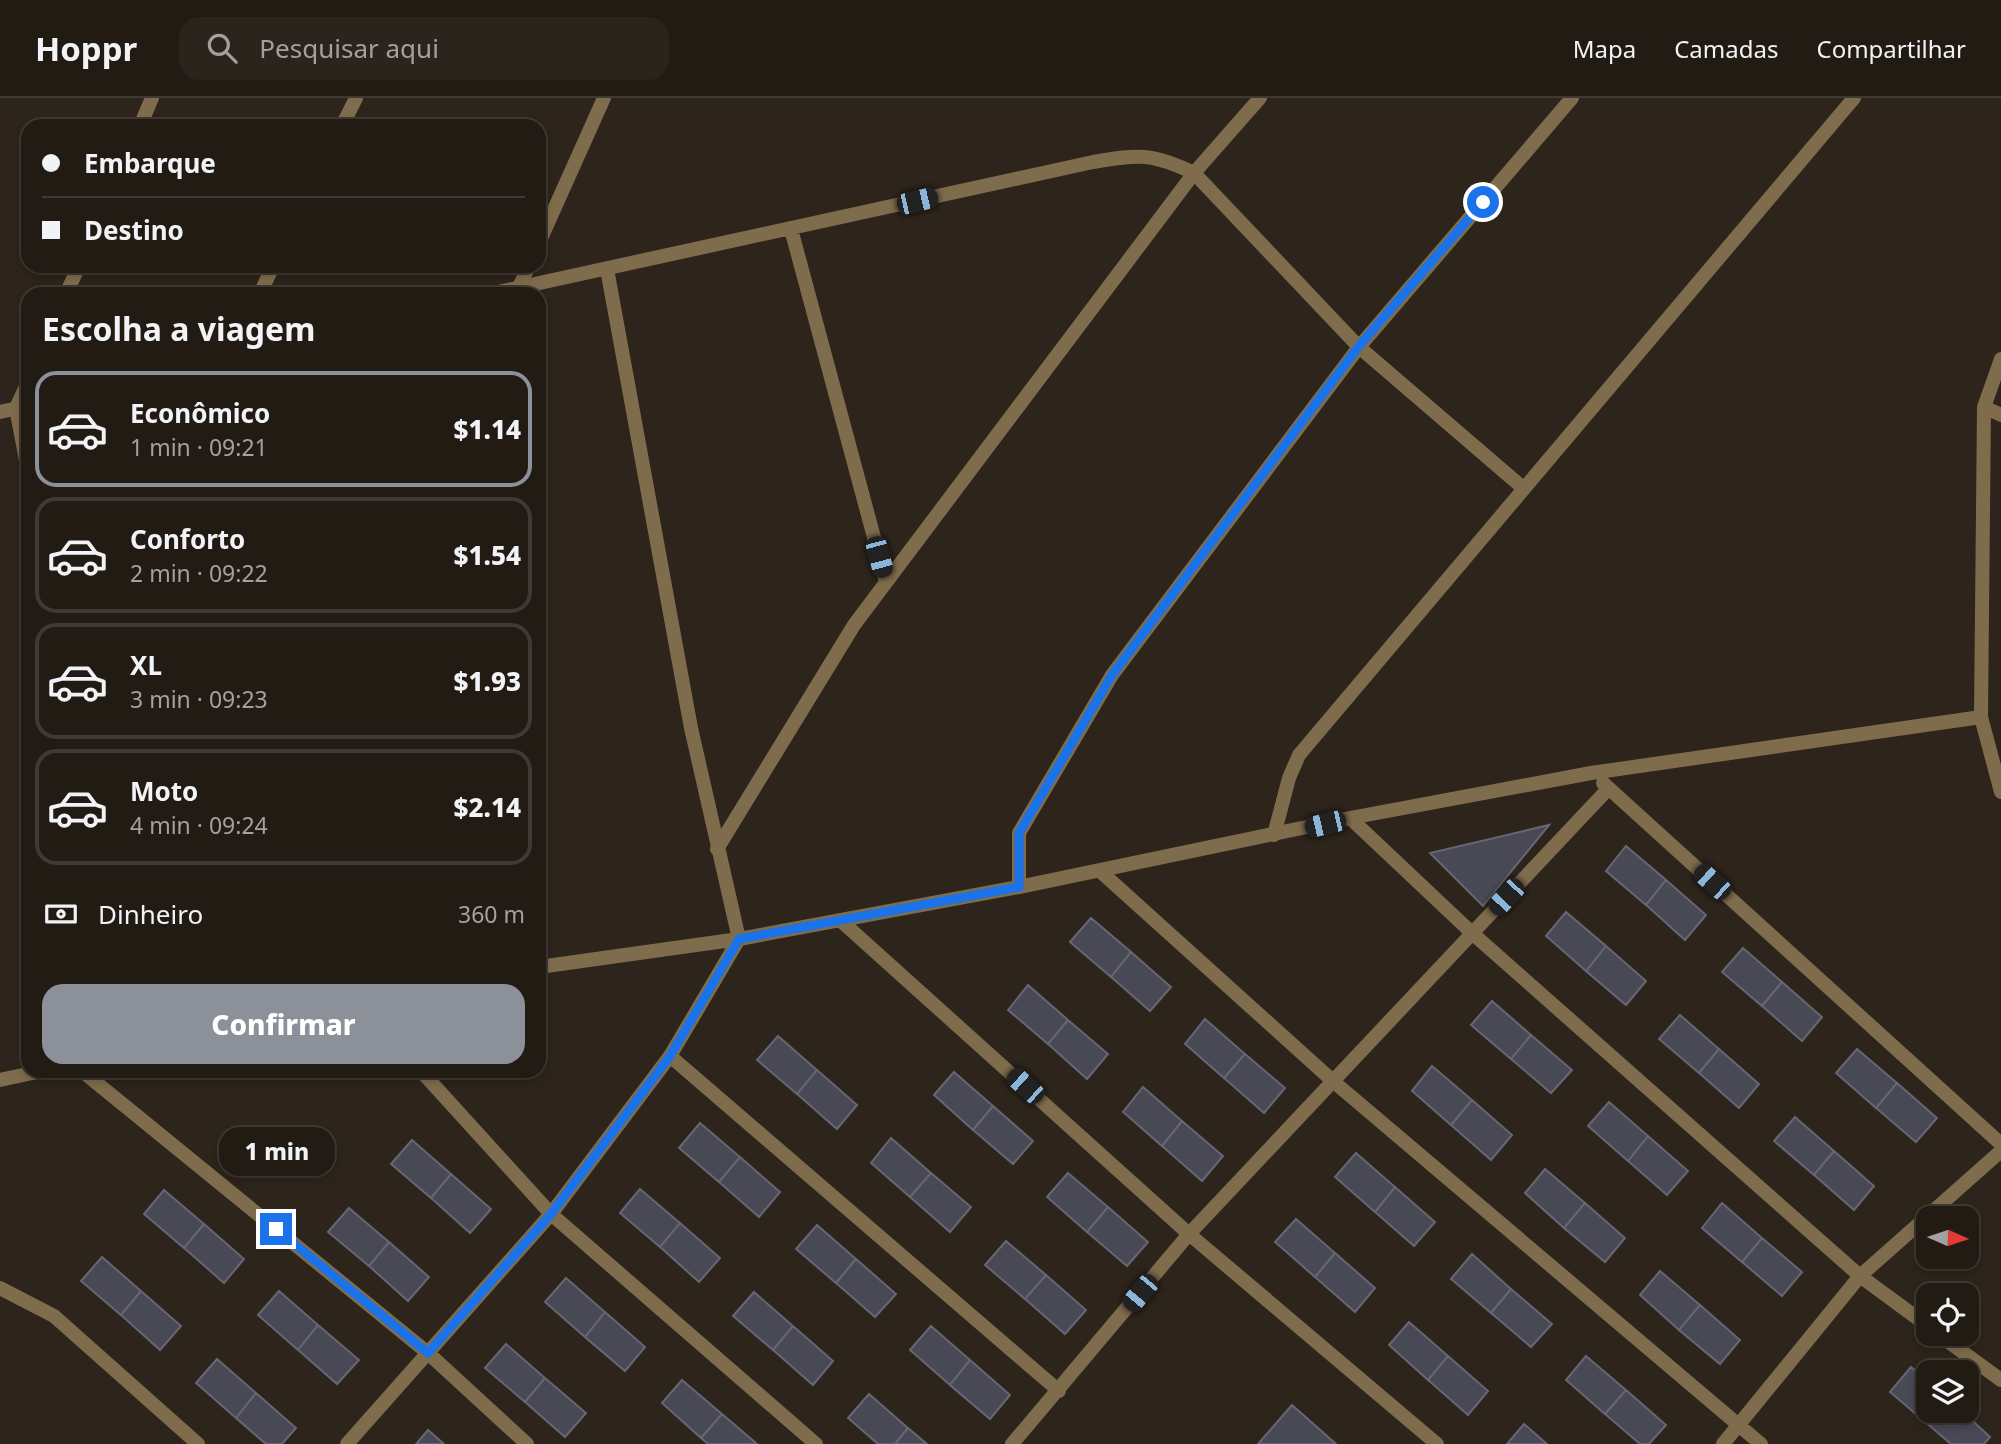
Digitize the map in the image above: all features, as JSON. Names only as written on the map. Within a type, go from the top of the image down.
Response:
[{"type":"street","points":[[143,119],[152,98]]},
{"type":"street","points":[[346,119],[356,98]]},
{"type":"street","points":[[546,227],[604,98]]},
{"type":"street","points":[[717,849],[854,625],[1194,173],[1261,98]]},
{"type":"street","points":[[1019,887],[1019,833],[1112,675],[1359,346],[1572,98]]},
{"type":"street","points":[[1274,835],[1289,778],[1299,755],[1854,98]]},
{"type":"street","points":[[519,287],[1135,154],[1164,159],[1194,173],[1359,346],[1523,488]]},
{"type":"street","points":[[791,229],[886,582]]},
{"type":"street","points":[[347,1444],[551,1214],[670,1056],[739,939],[691,729],[607,269]]},
{"type":"street","points":[[519,287],[525,273]]},
{"type":"street","points":[[2001,359],[1984,407],[1980,717],[2001,792]]},
{"type":"street","points":[[0,412],[21,407]]},
{"type":"street","points":[[1984,407],[2001,415]]},
{"type":"street","points":[[546,963],[739,939],[1019,887],[1350,818],[1591,773],[1980,717]]},
{"type":"street","points":[[1591,773],[2001,1144]]},
{"type":"street","points":[[1012,1444],[1189,1234],[1609,788]]},
{"type":"street","points":[[1350,818],[1472,933],[1860,1276],[1916,1317]]},
{"type":"street","points":[[1100,871],[1334,1082],[1761,1444]]},
{"type":"street","points":[[840,920],[1189,1234],[1437,1444]]},
{"type":"street","points":[[670,1056],[1059,1391]]},
{"type":"street","points":[[0,1080],[21,1076]]},
{"type":"street","points":[[91,1078],[428,1353],[527,1444]]},
{"type":"street","points":[[427,1078],[551,1214],[816,1444]]},
{"type":"street","points":[[1723,1444],[1860,1276],[2001,1151]]},
{"type":"street","points":[[0,1288],[54,1316],[198,1444]]},
{"type":"street","points":[[1954,1346],[2001,1380]]},
{"type":"building","points":[[1549,825],[1483,906],[1430,853]]},
{"type":"building","points":[[1626,846],[1666,880],[1646,905],[1606,871]]},
{"type":"building","points":[[1666,880],[1706,915],[1685,940],[1646,905]]},
{"type":"building","points":[[1566,912],[1606,946],[1586,971],[1546,936]]},
{"type":"building","points":[[1091,918],[1131,952],[1111,977],[1070,942]]},
{"type":"building","points":[[1606,946],[1646,981],[1626,1005],[1586,971]]},
{"type":"building","points":[[1743,948],[1782,982],[1762,1006],[1722,972]]},
{"type":"building","points":[[1131,952],[1171,987],[1150,1011],[1111,977]]},
{"type":"building","points":[[1782,982],[1822,1017],[1802,1041],[1762,1006]]},
{"type":"building","points":[[1028,985],[1068,1020],[1048,1044],[1008,1010]]},
{"type":"building","points":[[1492,1001],[1531,1035],[1511,1059],[1471,1025]]},
{"type":"building","points":[[1680,1015],[1719,1049],[1699,1073],[1659,1039]]},
{"type":"building","points":[[1205,1019],[1245,1054],[1224,1078],[1185,1044]]},
{"type":"building","points":[[1068,1020],[1108,1054],[1087,1079],[1048,1044]]},
{"type":"building","points":[[1531,1035],[1572,1070],[1551,1093],[1511,1059]]},
{"type":"building","points":[[778,1036],[817,1070],[797,1094],[757,1060]]},
{"type":"building","points":[[1719,1049],[1759,1084],[1739,1108],[1699,1073]]},
{"type":"building","points":[[1857,1049],[1897,1083],[1876,1108],[1836,1073]]},
{"type":"building","points":[[1245,1054],[1285,1088],[1264,1113],[1224,1078]]},
{"type":"building","points":[[1432,1066],[1472,1100],[1451,1125],[1412,1091]]},
{"type":"building","points":[[817,1070],[857,1105],[837,1129],[797,1094]]},
{"type":"building","points":[[954,1072],[993,1106],[973,1130],[934,1095]]},
{"type":"building","points":[[1897,1083],[1937,1118],[1916,1142],[1876,1108]]},
{"type":"building","points":[[1143,1087],[1182,1121],[1162,1146],[1123,1112]]},
{"type":"building","points":[[1472,1100],[1512,1135],[1491,1160],[1451,1125]]},
{"type":"building","points":[[1609,1102],[1648,1136],[1628,1161],[1588,1126]]},
{"type":"building","points":[[993,1106],[1033,1141],[1013,1164],[973,1130]]},
{"type":"building","points":[[1795,1117],[1834,1151],[1814,1175],[1774,1141]]},
{"type":"building","points":[[1182,1121],[1223,1156],[1202,1181],[1162,1146]]},
{"type":"building","points":[[700,1123],[740,1157],[719,1182],[679,1148]]},
{"type":"building","points":[[1648,1136],[1688,1171],[1667,1195],[1628,1161]]},
{"type":"building","points":[[891,1138],[931,1173],[910,1197],[871,1163]]},
{"type":"building","points":[[412,1140],[451,1174],[431,1198],[391,1164]]},
{"type":"building","points":[[1834,1151],[1874,1186],[1854,1210],[1814,1175]]},
{"type":"building","points":[[1356,1153],[1395,1187],[1375,1212],[1335,1177]]},
{"type":"building","points":[[740,1157],[780,1192],[759,1217],[719,1182]]},
{"type":"building","points":[[1545,1169],[1585,1203],[1564,1228],[1525,1193]]},
{"type":"building","points":[[931,1173],[971,1207],[950,1232],[910,1197]]},
{"type":"building","points":[[1068,1173],[1108,1207],[1087,1232],[1047,1197]]},
{"type":"building","points":[[451,1174],[491,1209],[470,1233],[431,1198]]},
{"type":"building","points":[[1395,1187],[1435,1222],[1414,1246],[1375,1212]]},
{"type":"building","points":[[640,1189],[680,1223],[660,1247],[620,1213]]},
{"type":"building","points":[[164,1190],[204,1224],[184,1248],[144,1214]]},
{"type":"building","points":[[1585,1203],[1625,1238],[1605,1262],[1564,1228]]},
{"type":"building","points":[[1722,1203],[1762,1238],[1742,1262],[1702,1228]]},
{"type":"building","points":[[1108,1207],[1148,1242],[1127,1266],[1087,1232]]},
{"type":"building","points":[[349,1208],[389,1242],[369,1266],[328,1232]]},
{"type":"building","points":[[1296,1219],[1335,1253],[1315,1277],[1275,1242]]},
{"type":"building","points":[[680,1223],[720,1258],[699,1282],[660,1247]]},
{"type":"building","points":[[204,1224],[244,1259],[224,1283],[184,1248]]},
{"type":"building","points":[[817,1225],[856,1259],[836,1283],[796,1249]]},
{"type":"building","points":[[1762,1238],[1802,1272],[1782,1296],[1742,1262]]},
{"type":"building","points":[[1006,1241],[1046,1275],[1025,1299],[985,1265]]},
{"type":"building","points":[[389,1242],[429,1277],[408,1301],[369,1266]]},
{"type":"building","points":[[1335,1253],[1375,1288],[1355,1312],[1315,1277]]},
{"type":"building","points":[[1472,1254],[1511,1289],[1491,1313],[1451,1279]]},
{"type":"building","points":[[102,1257],[141,1291],[121,1315],[81,1281]]},
{"type":"building","points":[[856,1259],[896,1294],[875,1317],[836,1283]]},
{"type":"building","points":[[1660,1271],[1700,1305],[1679,1330],[1640,1295]]},
{"type":"building","points":[[1046,1275],[1086,1310],[1065,1334],[1025,1299]]},
{"type":"building","points":[[566,1278],[605,1312],[585,1337],[545,1302]]},
{"type":"building","points":[[1511,1289],[1552,1324],[1531,1347],[1491,1313]]},
{"type":"building","points":[[141,1291],[181,1326],[160,1350],[121,1315]]},
{"type":"building","points":[[279,1291],[318,1325],[298,1350],[258,1315]]},
{"type":"building","points":[[754,1292],[793,1326],[773,1350],[733,1316]]},
{"type":"building","points":[[1700,1305],[1740,1340],[1720,1364],[1679,1330]]},
{"type":"building","points":[[605,1312],[645,1347],[625,1371],[585,1337]]},
{"type":"building","points":[[1409,1322],[1448,1356],[1428,1380],[1389,1345]]},
{"type":"building","points":[[318,1325],[359,1360],[337,1384],[298,1350]]},
{"type":"building","points":[[793,1326],[833,1361],[813,1385],[773,1350]]},
{"type":"building","points":[[931,1326],[970,1360],[950,1385],[910,1350]]},
{"type":"building","points":[[506,1344],[545,1378],[525,1402],[485,1368]]},
{"type":"building","points":[[1448,1356],[1488,1391],[1468,1415],[1428,1380]]},
{"type":"building","points":[[1586,1356],[1626,1390],[1605,1414],[1566,1380]]},
{"type":"building","points":[[217,1359],[256,1393],[236,1418],[196,1383]]},
{"type":"building","points":[[970,1360],[1010,1395],[990,1419],[950,1385]]},
{"type":"building","points":[[1911,1367],[1916,1371],[1916,1414],[1890,1392]]},
{"type":"building","points":[[545,1378],[586,1413],[565,1437],[525,1402]]},
{"type":"building","points":[[682,1380],[722,1414],[701,1438],[662,1403]]},
{"type":"building","points":[[1626,1390],[1666,1425],[1649,1444],[1640,1444],[1605,1414]]},
{"type":"building","points":[[256,1393],[296,1428],[282,1444],[266,1444],[236,1418]]},
{"type":"building","points":[[869,1394],[908,1428],[895,1444],[878,1444],[848,1418]]},
{"type":"building","points":[[1292,1405],[1336,1444],[1258,1444]]},
{"type":"building","points":[[722,1414],[757,1444],[708,1444],[701,1438]]},
{"type":"building","points":[[1932,1423],[1975,1423],[1990,1437],[1984,1444],[1951,1444],[1930,1426]]},
{"type":"building","points":[[1524,1424],[1547,1444],[1507,1444]]},
{"type":"building","points":[[908,1428],[927,1444],[895,1444]]},
{"type":"building","points":[[428,1430],[444,1444],[416,1444]]},
{"type":"route","points":[[276,1229],[428,1353],[551,1214],[670,1056],[739,939],[1019,887],[1019,833],[1112,675],[1359,346],[1483,202]]}]
